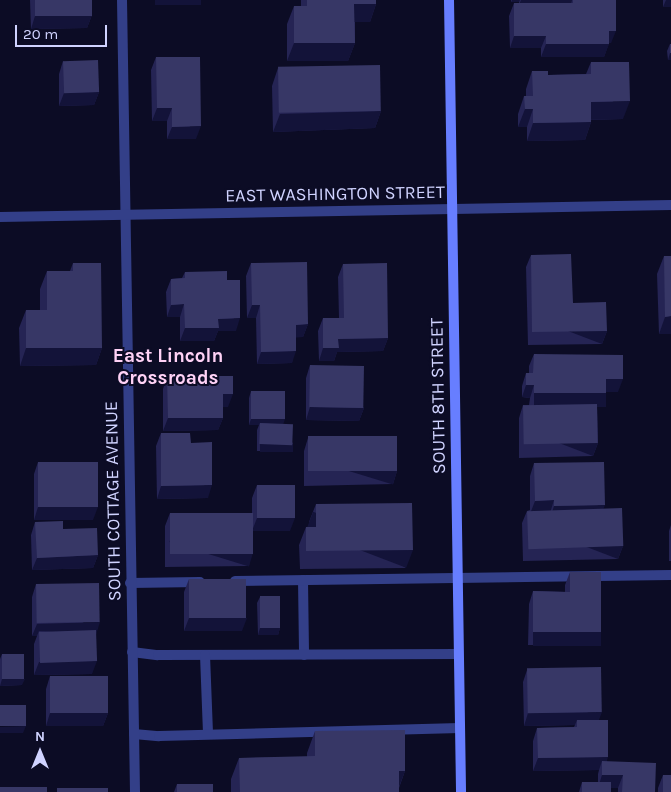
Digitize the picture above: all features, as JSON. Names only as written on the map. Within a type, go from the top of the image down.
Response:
[{"type":"main road","name":"SOUTH 8TH STREET","points":[[449,0],[450,208],[461,792]]},
{"type":"street","name":"SOUTH COTTAGE AVENUE","points":[[122,0],[130,583],[135,792]]},
{"type":"street","name":"EAST WASHINGTON STREET","points":[[0,217],[671,205]]},
{"type":"street","points":[[130,583],[671,575]]},
{"type":"street","points":[[303,580],[304,655]]},
{"type":"street","points":[[132,652],[205,655],[458,654]]},
{"type":"street","points":[[205,655],[208,734]]},
{"type":"street","points":[[134,734],[460,728]]},
{"type":"building","points":[[35,0],[92,0],[92,16],[35,16]]},
{"type":"building","points":[[307,0],[376,0],[376,4],[354,4],[355,43],[294,43],[294,6],[307,6]]},
{"type":"building","points":[[573,0],[616,0],[616,31],[609,31],[609,44],[546,44],[546,36],[514,36],[514,3],[573,3]]},
{"type":"building","points":[[156,57],[200,57],[201,126],[172,127],[172,108],[157,108]]},
{"type":"building","points":[[98,60],[99,92],[64,93],[63,61]]},
{"type":"building","points":[[591,62],[629,62],[630,101],[591,102],[591,122],[533,123],[533,109],[525,109],[524,96],[533,96],[532,71],[548,71],[548,75],[591,74]]},
{"type":"building","points":[[380,65],[381,111],[279,113],[278,67]]},
{"type":"building","points":[[571,254],[573,303],[606,302],[607,331],[532,332],[531,255]]},
{"type":"building","points":[[664,256],[671,256],[671,316],[665,317]]},
{"type":"building","points":[[307,262],[308,324],[296,325],[296,351],[261,352],[260,305],[252,305],[251,263]]},
{"type":"building","points":[[73,263],[101,263],[102,348],[26,348],[26,310],[47,310],[47,271],[73,271]]},
{"type":"building","points":[[387,263],[388,338],[338,339],[339,348],[323,348],[323,318],[344,318],[343,264]]},
{"type":"building","points":[[227,271],[227,280],[240,280],[240,318],[218,319],[219,328],[185,328],[184,304],[171,305],[171,279],[185,278],[185,272]]},
{"type":"building","points":[[534,354],[623,355],[623,379],[606,379],[606,393],[534,393],[534,385],[526,385],[526,373],[533,373]]},
{"type":"building","points":[[310,365],[364,366],[363,408],[309,407]]},
{"type":"building","points":[[167,376],[233,376],[233,394],[223,394],[223,418],[168,418]]},
{"type":"building","points":[[251,391],[285,391],[285,419],[251,419]]},
{"type":"building","points":[[597,404],[598,443],[524,444],[523,405]]},
{"type":"building","points":[[260,423],[293,424],[292,445],[259,444]]},
{"type":"building","points":[[161,433],[190,433],[191,443],[212,442],[212,485],[161,486]]},
{"type":"building","points":[[308,436],[397,436],[397,471],[308,471]]},
{"type":"building","points":[[38,462],[98,462],[98,507],[38,507]]},
{"type":"building","points":[[604,462],[605,505],[554,506],[554,500],[535,501],[534,463]]},
{"type":"building","points":[[257,485],[295,485],[295,518],[257,518]]},
{"type":"building","points":[[412,503],[413,550],[306,551],[306,527],[316,527],[316,504]]},
{"type":"building","points":[[622,508],[623,546],[528,549],[527,511]]},
{"type":"building","points":[[170,513],[253,513],[253,554],[170,554]]},
{"type":"building","points":[[63,521],[63,529],[97,528],[98,555],[37,558],[35,522]]},
{"type":"building","points":[[570,572],[601,572],[601,632],[533,632],[533,591],[570,592]]},
{"type":"building","points":[[189,579],[246,579],[246,618],[189,618]]},
{"type":"building","points":[[99,583],[100,622],[37,623],[36,584]]},
{"type":"building","points":[[260,596],[280,596],[280,628],[260,628]]},
{"type":"building","points":[[96,630],[97,661],[40,663],[39,632]]},
{"type":"building","points":[[2,654],[24,654],[24,679],[2,679]]},
{"type":"building","points":[[601,667],[602,712],[528,713],[527,668]]},
{"type":"building","points":[[50,676],[108,676],[108,713],[50,713]]},
{"type":"building","points":[[0,705],[26,705],[26,726],[0,726]]},
{"type":"building","points":[[577,720],[608,720],[608,757],[538,758],[537,728],[577,727]]},
{"type":"building","points":[[405,730],[405,771],[399,771],[399,792],[240,792],[239,758],[315,756],[315,731]]},
{"type":"building","points":[[602,761],[656,763],[655,792],[622,792],[623,775],[602,775]]},
{"type":"building","points":[[663,775],[671,775],[671,792],[663,792]]},
{"type":"building","points":[[582,782],[611,782],[611,792],[582,792]]},
{"type":"building","points":[[177,784],[213,784],[213,792],[177,792]]},
{"type":"building","points":[[0,787],[47,787],[47,792],[0,792]]},
{"type":"building","points":[[57,788],[108,788],[108,792],[57,792]]},
{"type":"district","name":"East Lincoln Crossroads","points":[[168,368]]}]
